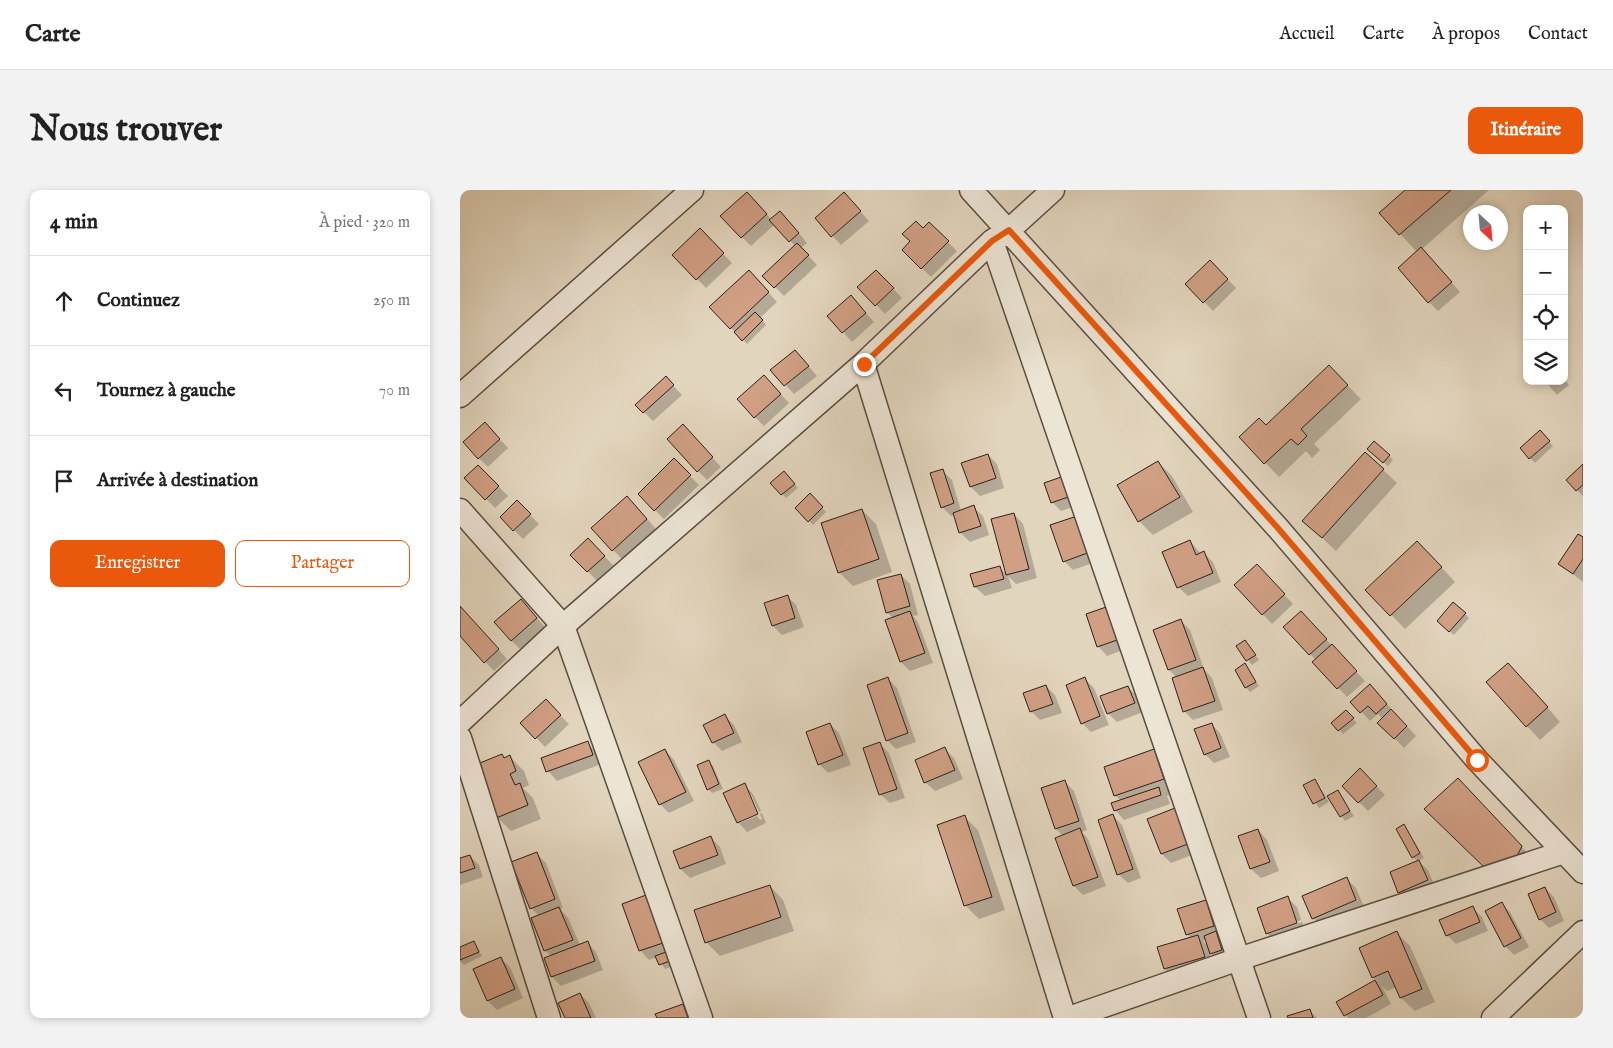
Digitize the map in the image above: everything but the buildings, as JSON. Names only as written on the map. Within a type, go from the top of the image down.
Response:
[{"type":"street","points":[[460,396],[692,190]]},
{"type":"street","points":[[972,190],[1000,235],[1277,527],[1477,760],[1583,872]]},
{"type":"street","points":[[460,722],[563,626],[864,364],[1000,235],[1053,190]]},
{"type":"street","points":[[1000,235],[1259,1018]]},
{"type":"street","points":[[864,364],[1067,1018],[1564,852]]},
{"type":"street","points":[[460,510],[563,626],[701,1018]]},
{"type":"street","points":[[460,738],[550,1018]]},
{"type":"street","points":[[1493,1018],[1583,932]]},
{"type":"route","points":[[864,364],[992,241],[1009,230],[1277,527],[1477,760]]}]
